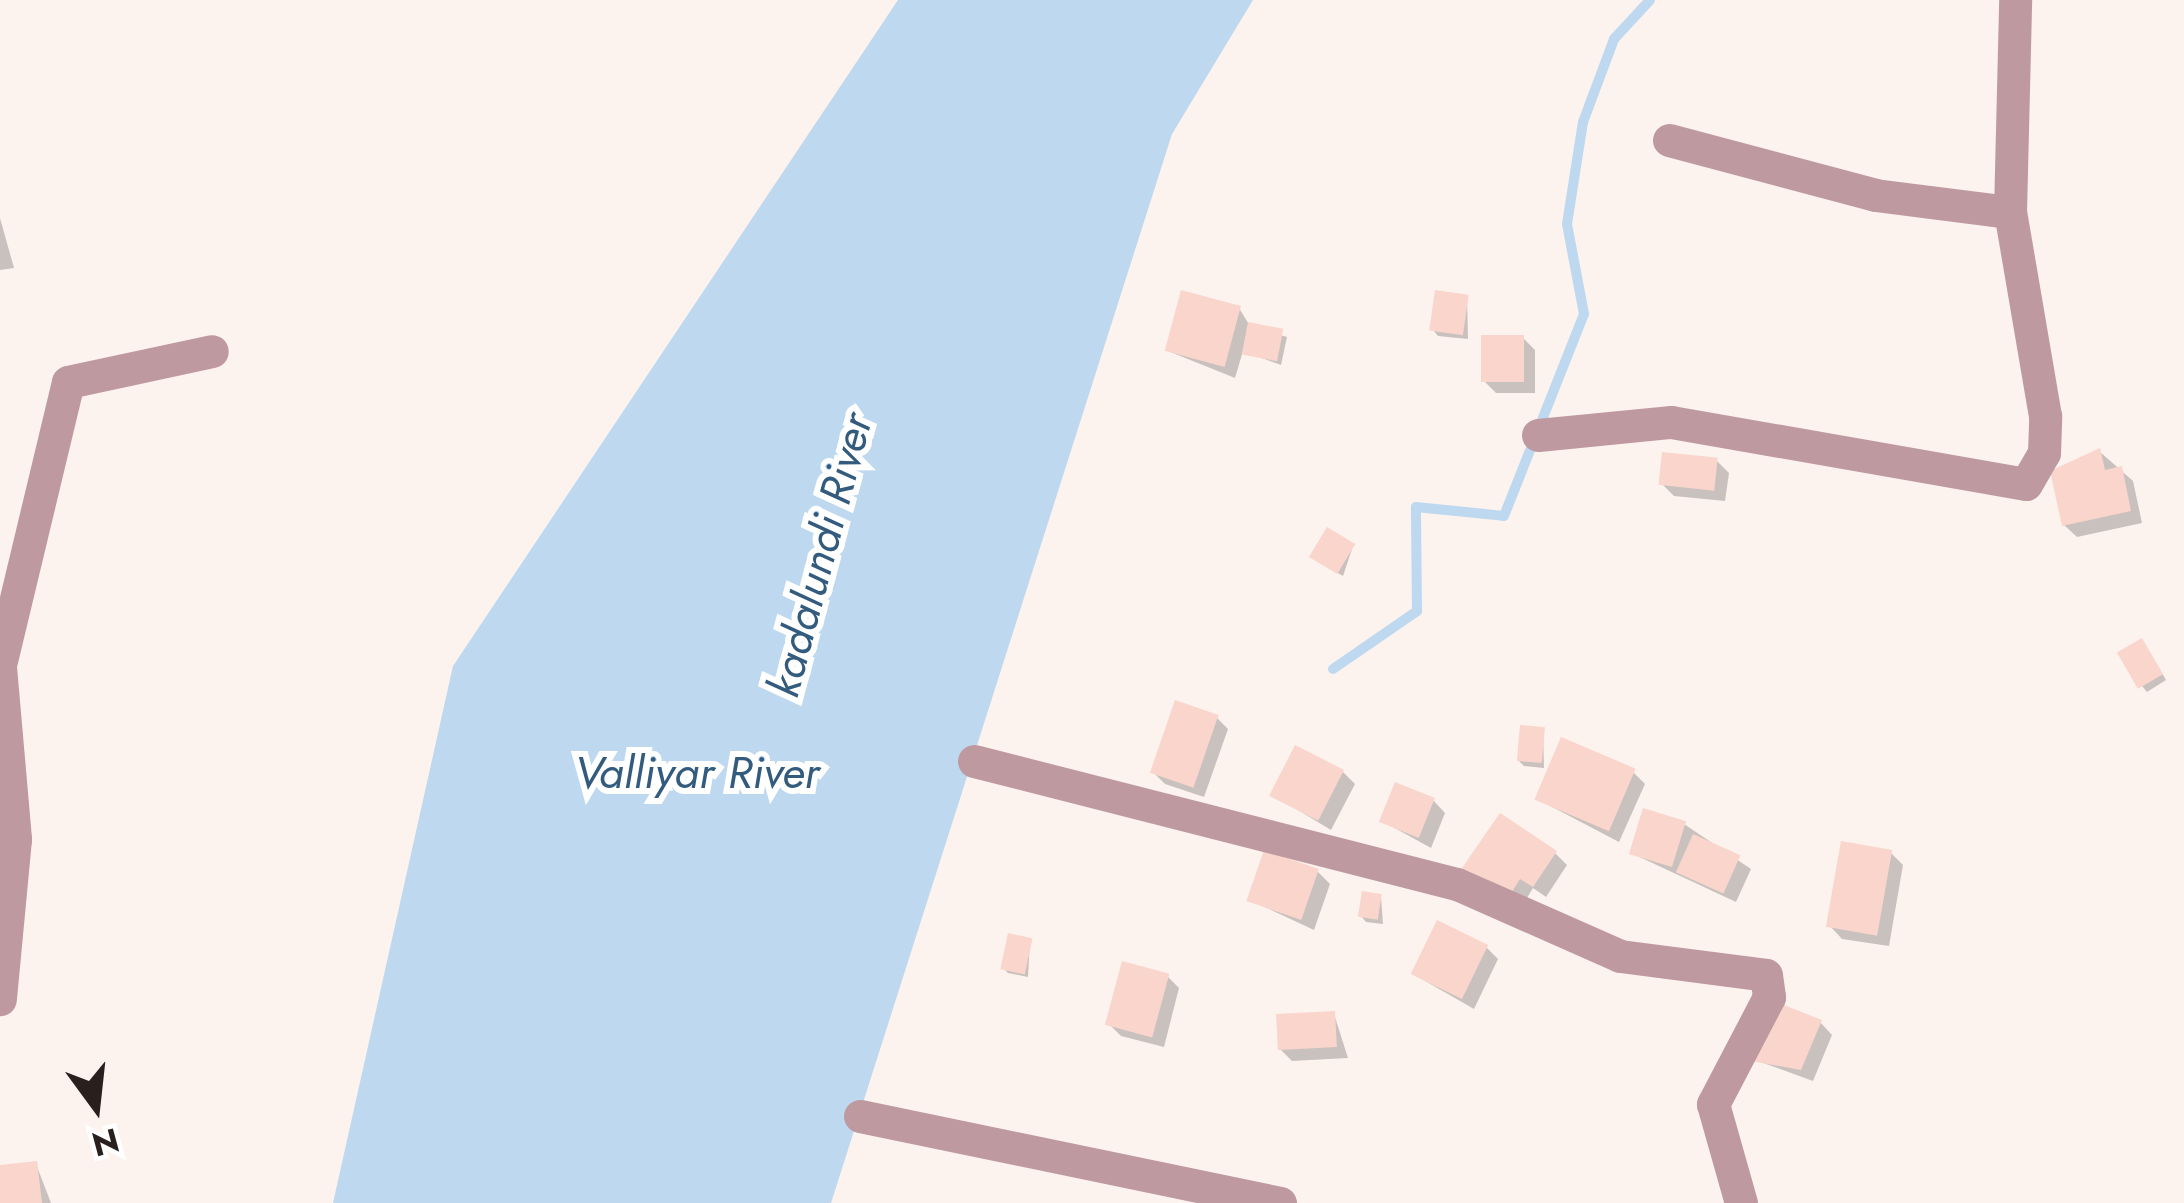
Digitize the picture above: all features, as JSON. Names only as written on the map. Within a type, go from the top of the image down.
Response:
[{"type":"street","points":[[1538,435],[1671,422],[2026,484],[2044,453],[2044,416],[2010,212],[2015,0]]},
{"type":"street","points":[[1669,140],[1875,195],[2010,212]]},
{"type":"street","points":[[0,999],[15,839],[0,666],[68,382],[212,351]]},
{"type":"street","points":[[974,761],[1457,884],[1620,956],[1766,975],[1769,997],[1712,1104],[1741,1203]]},
{"type":"street","points":[[860,1116],[1280,1203]]},
{"type":"water","name":"Valliyar River","points":[[898,0],[1253,0],[1172,134],[831,1203],[333,1203],[453,666]]},
{"type":"building","points":[[1181,290],[1241,306],[1225,367],[1165,351]]},
{"type":"building","points":[[1435,290],[1469,295],[1463,335],[1429,331]]},
{"type":"building","points":[[1248,322],[1283,329],[1277,361],[1242,354]]},
{"type":"building","points":[[1481,335],[1524,335],[1524,382],[1481,382]]},
{"type":"building","points":[[2100,448],[2105,470],[2122,466],[2131,511],[2062,526],[2050,471]]},
{"type":"building","points":[[1662,452],[1718,458],[1714,491],[1659,485]]},
{"type":"building","points":[[1327,527],[1355,544],[1337,574],[1309,557]]},
{"type":"building","points":[[2142,638],[2163,674],[2138,689],[2117,653]]},
{"type":"building","points":[[1175,700],[1218,715],[1193,788],[1150,773]]},
{"type":"building","points":[[1520,725],[1545,727],[1542,763],[1517,761]]},
{"type":"building","points":[[1561,737],[1636,769],[1609,831],[1534,800]]},
{"type":"building","points":[[1295,745],[1344,770],[1318,821],[1269,796]]},
{"type":"building","points":[[1395,782],[1435,798],[1419,838],[1379,822]]},
{"type":"building","points":[[1643,808],[1686,821],[1672,867],[1629,854]]},
{"type":"building","points":[[1500,813],[1557,851],[1533,887],[1520,879],[1508,898],[1462,868]]},
{"type":"building","points":[[1693,834],[1741,855],[1723,894],[1676,872]]},
{"type":"building","points":[[1841,841],[1892,850],[1877,936],[1826,927]]},
{"type":"building","points":[[1264,850],[1319,869],[1301,920],[1246,901]]},
{"type":"building","points":[[1362,891],[1382,894],[1378,920],[1358,917]]},
{"type":"building","points":[[1437,920],[1488,945],[1462,999],[1411,974]]},
{"type":"building","points":[[1008,933],[1032,938],[1025,974],[1000,969]]},
{"type":"building","points":[[1122,961],[1169,974],[1152,1037],[1105,1025]]},
{"type":"building","points":[[1776,1002],[1822,1020],[1801,1070],[1751,1061]]},
{"type":"building","points":[[1335,1011],[1337,1047],[1278,1050],[1276,1014]]},
{"type":"building","points":[[37,1161],[42,1203],[0,1203],[0,1165]]},
{"type":"waterway","points":[[1333,669],[1417,611],[1416,507],[1504,516],[1584,314],[1567,224],[1583,122],[1614,39],[1650,0]]},
{"type":"water label","name":"kadalundi River","points":[[820,555]]}]
